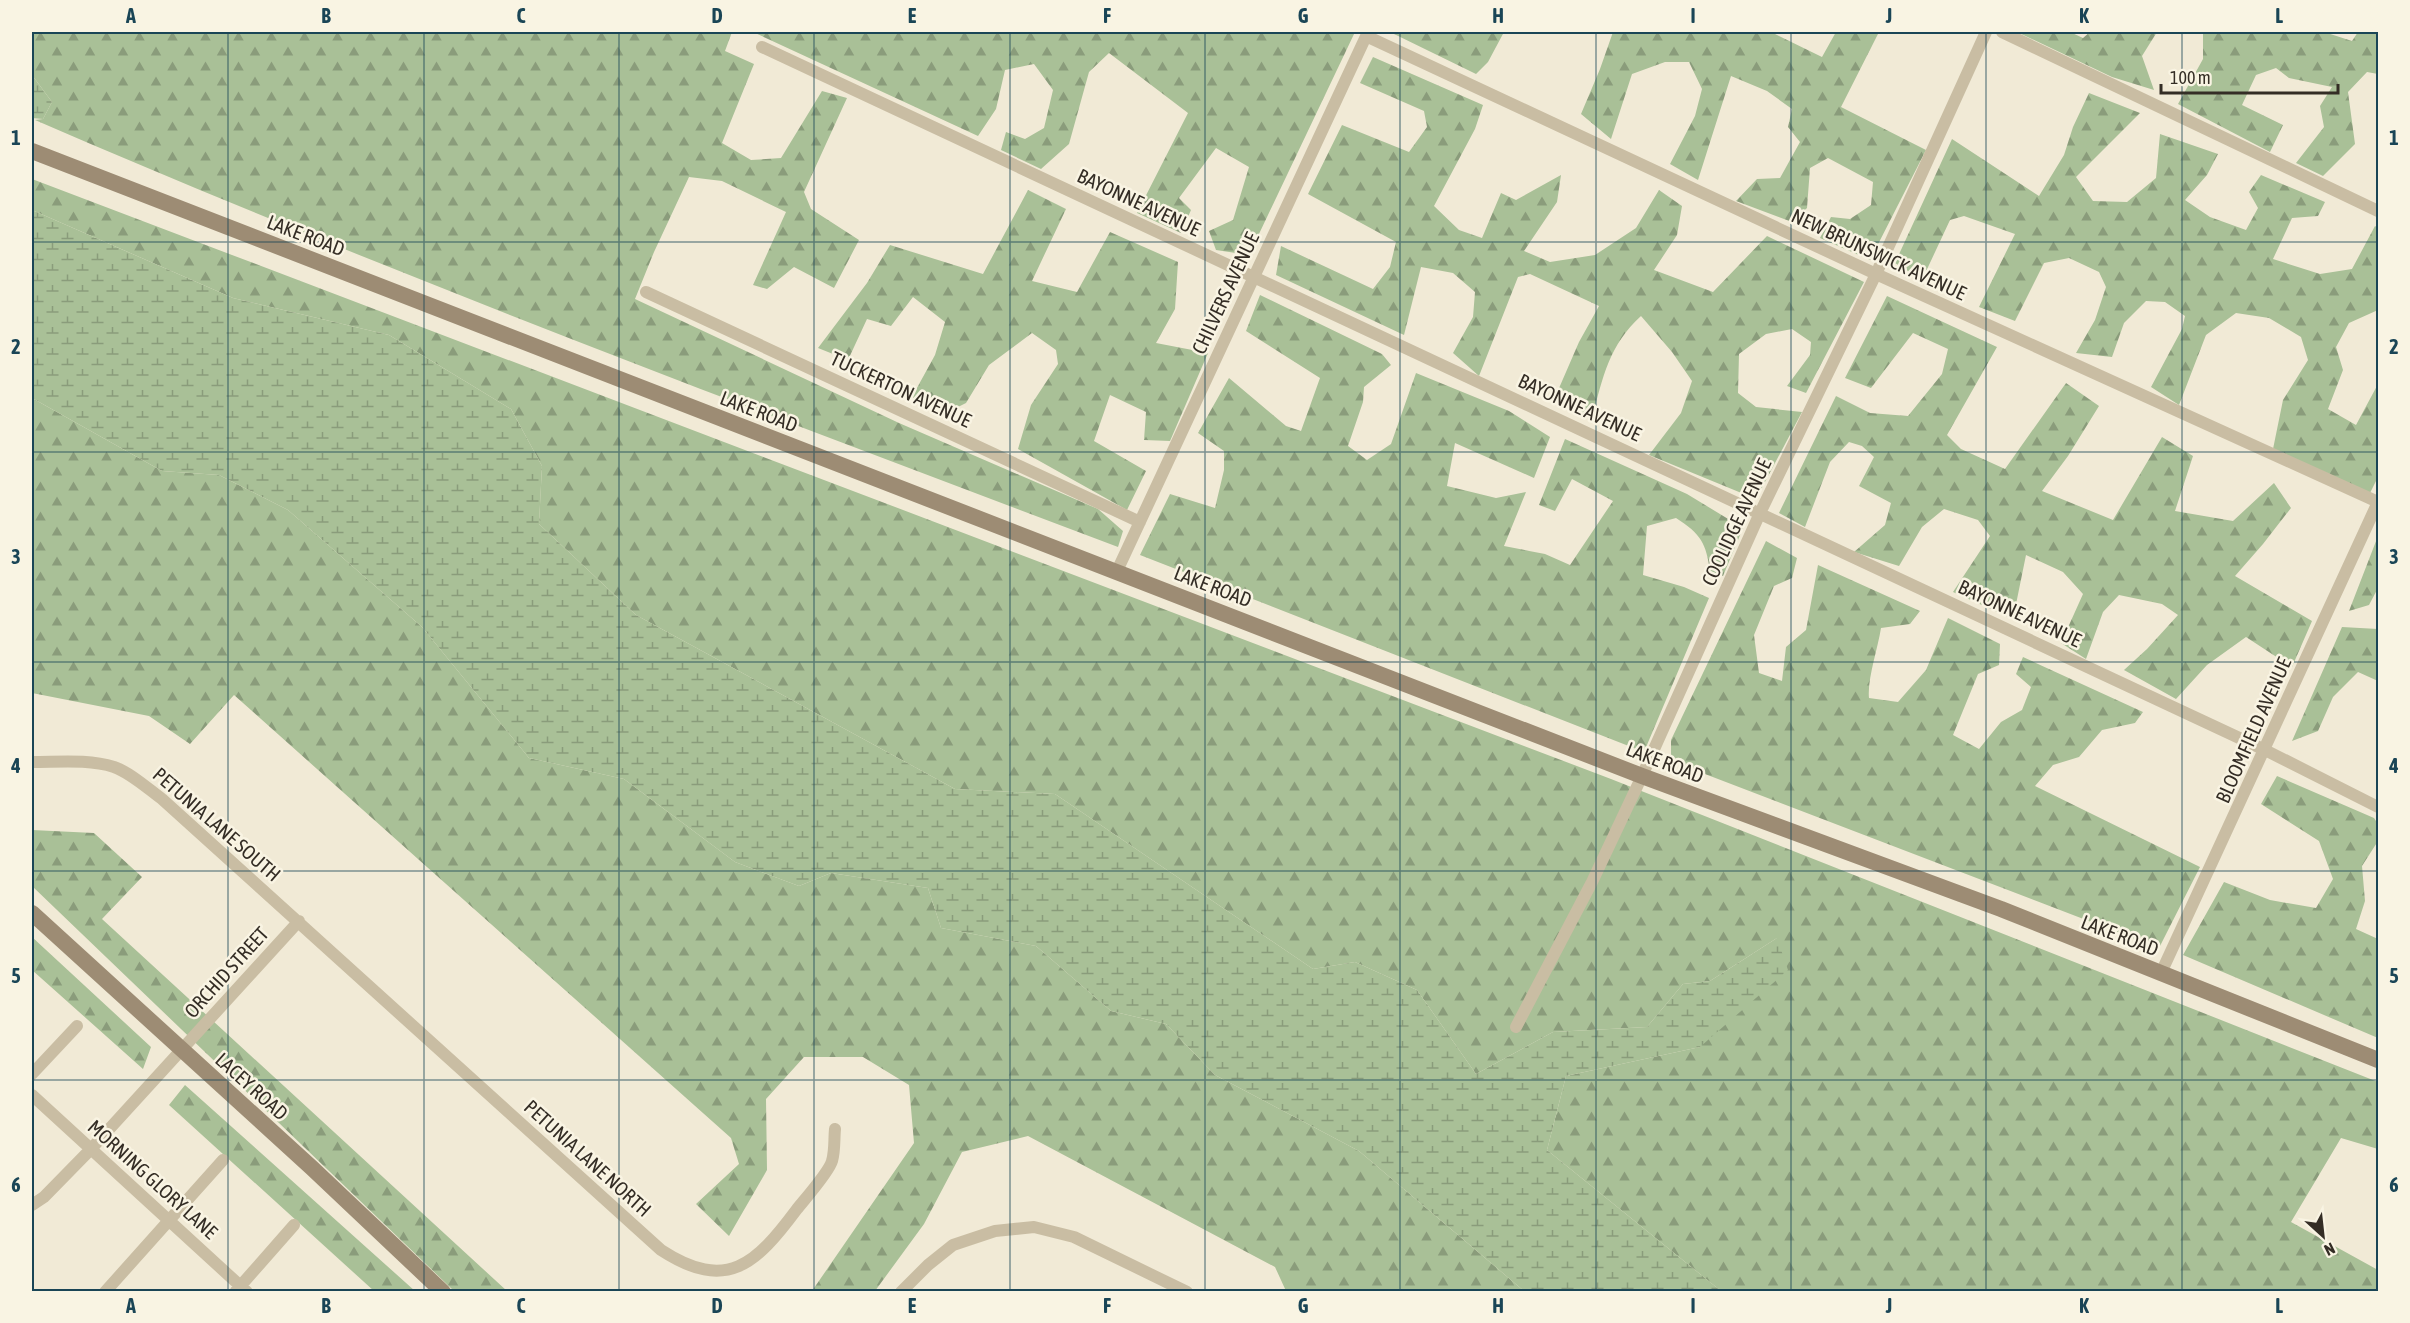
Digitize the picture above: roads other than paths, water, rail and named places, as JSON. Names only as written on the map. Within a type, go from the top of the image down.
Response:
[{"type":"street","name":"COOLIDGE AVENUE","points":[[1516,1026],[1592,882],[1760,513],[1876,274],[1986,32]]},
{"type":"street","points":[[2002,32],[2379,211]]},
{"type":"street","name":"NEW BRUNSWICK AVENUE","points":[[1367,34],[1876,274],[2378,502]]},
{"type":"street","name":"CHILVERS AVENUE","points":[[1117,571],[1367,34]]},
{"type":"street","name":"BAYONNE AVENUE","points":[[762,47],[2265,750],[2379,807]]},
{"type":"street","name":"LAKE ROAD","points":[[32,151],[1642,776],[2001,909],[2379,1060]]},
{"type":"street","name":"TUCKERTON AVENUE","points":[[646,292],[1140,522]]},
{"type":"street","name":"BLOOMFIELD AVENUE","points":[[2161,973],[2378,502]]},
{"type":"street","name":"PETUNIA LANE SOUTH","points":[[33,762],[88,763],[115,767],[136,779],[162,798],[299,921]]},
{"type":"street","name":"LACEY ROAD","points":[[32,912],[443,1292]]},
{"type":"street","name":"ORCHID STREET","points":[[32,1205],[44,1197],[91,1149],[299,921]]},
{"type":"street","name":"PETUNIA LANE NORTH","points":[[299,921],[661,1250],[682,1264],[698,1270],[715,1271],[736,1267],[756,1257],[770,1246],[832,1162],[835,1129]]},
{"type":"street","points":[[32,1074],[77,1026]]},
{"type":"street","name":"MORNING GLORY LANE","points":[[32,1095],[169,1219],[241,1290]]},
{"type":"street","points":[[105,1292],[223,1160]]},
{"type":"street","points":[[241,1290],[294,1225]]},
{"type":"street","points":[[901,1292],[928,1265],[953,1245],[995,1231],[1034,1227],[1074,1237],[1187,1292]]}]
